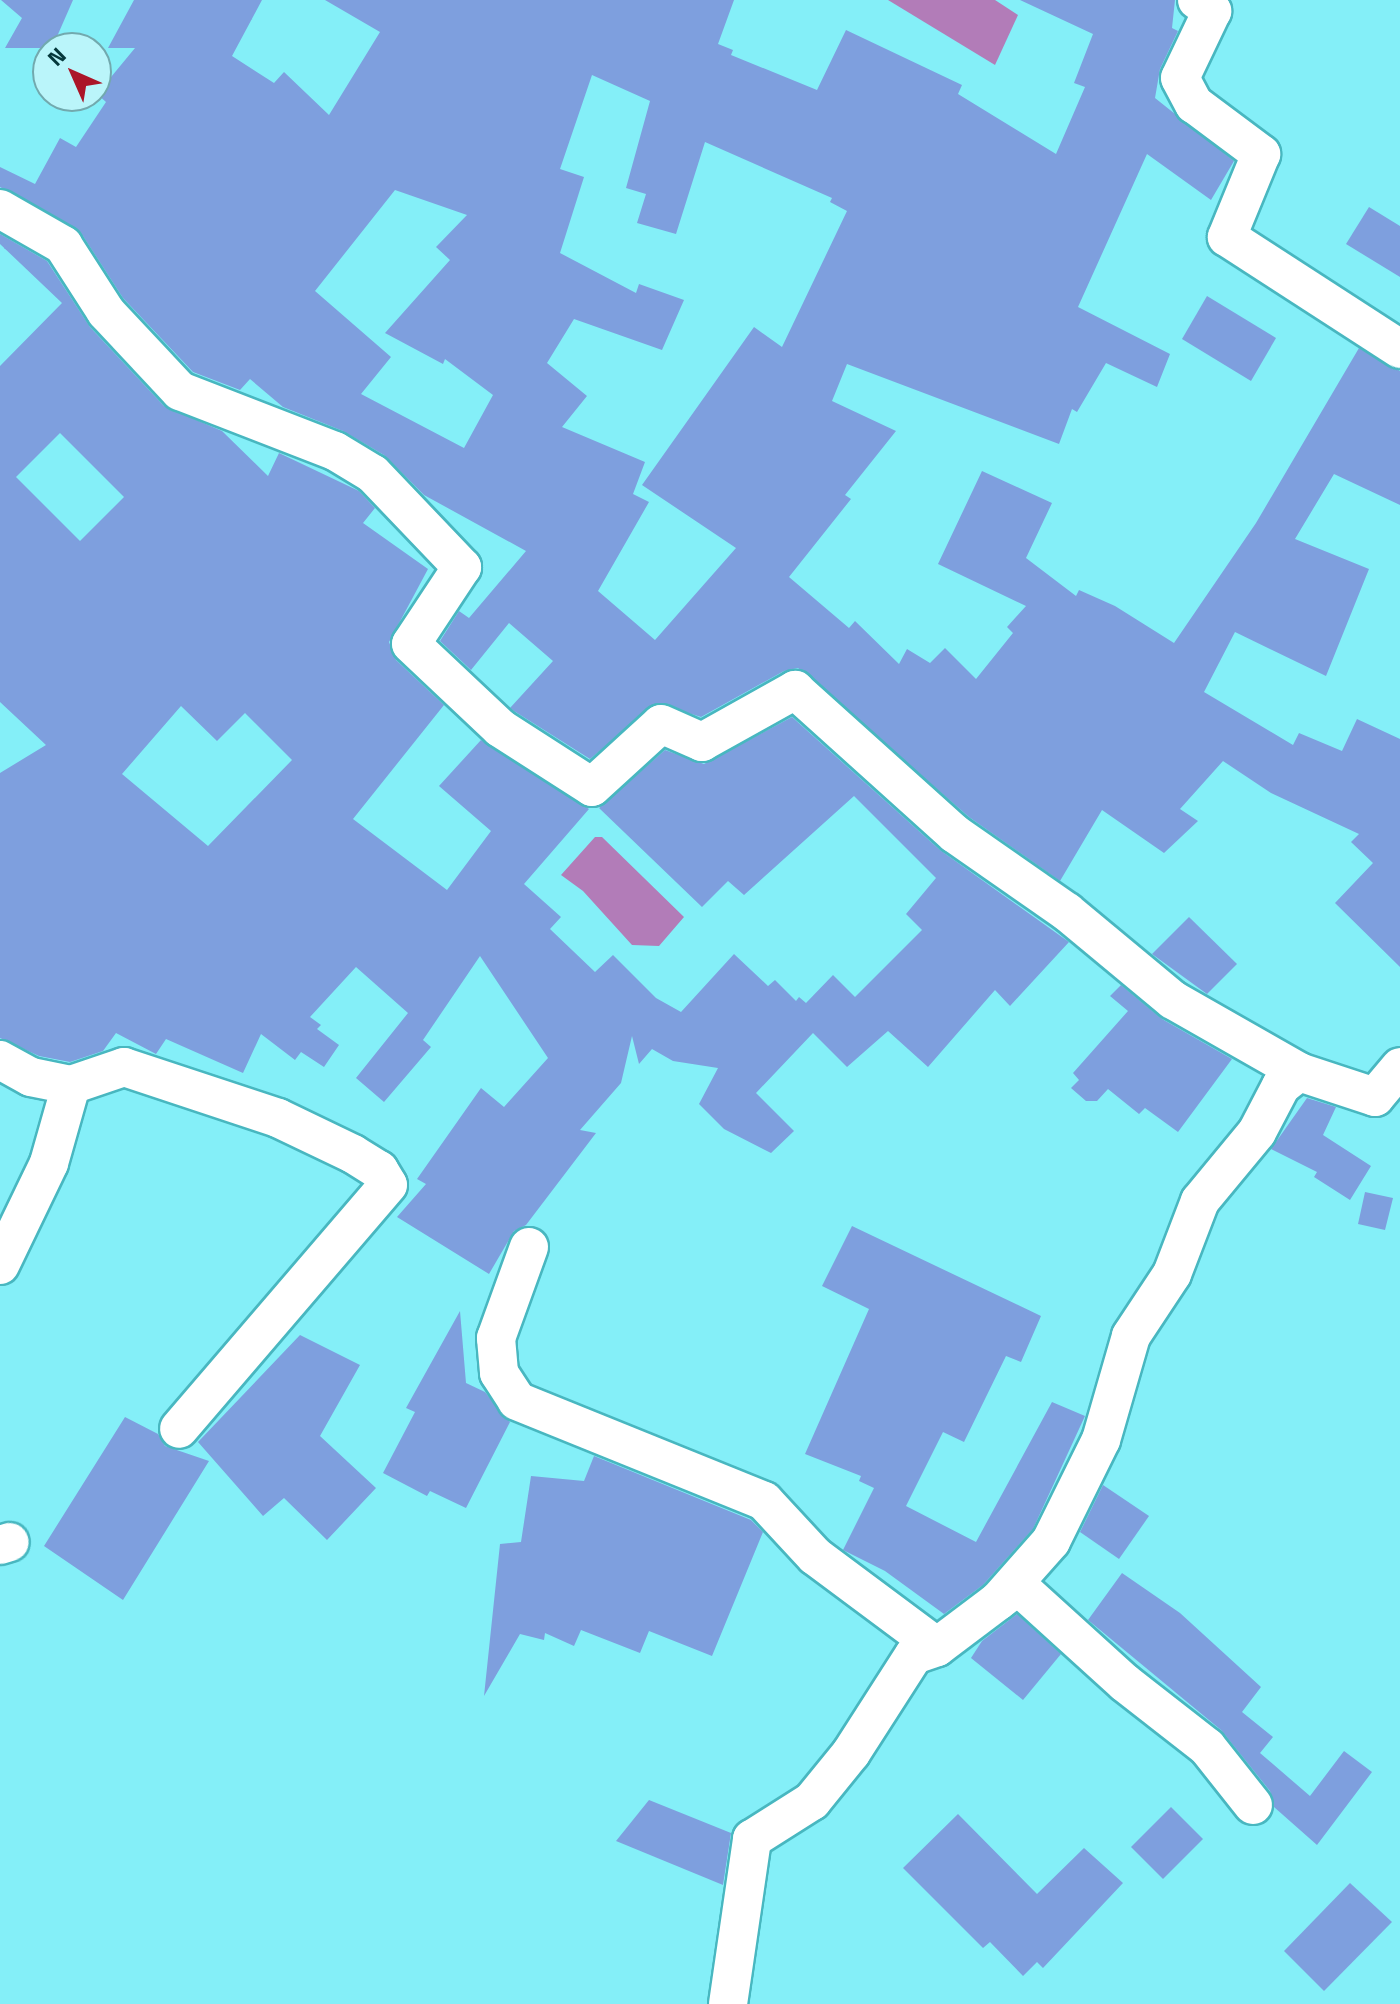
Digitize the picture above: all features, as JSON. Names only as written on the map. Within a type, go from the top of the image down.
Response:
[{"type":"street","points":[[1197,0],[1212,11],[1180,78],[1194,104],[1261,154],[1227,237],[1400,349]]},
{"type":"street","points":[[0,209],[63,245],[106,312],[180,391],[335,451],[373,474],[462,567],[411,644],[500,728],[592,787],[661,724],[702,742],[795,690],[955,834],[1067,912],[1173,1000],[1299,1072],[1375,1097],[1400,1067]]},
{"type":"street","points":[[0,1060],[31,1077],[71,1085],[124,1067],[278,1118],[353,1154],[379,1170],[388,1185],[179,1429]]},
{"type":"street","points":[[998,1601],[1051,1541],[1101,1440],[1131,1336],[1172,1274],[1200,1201],[1257,1132],[1281,1086],[1299,1072]]},
{"type":"street","points":[[0,1265],[49,1163],[71,1085]]},
{"type":"street","points":[[529,1247],[496,1338],[499,1373],[517,1401],[764,1501],[815,1556],[937,1647]]},
{"type":"street","points":[[728,2004],[752,1839],[812,1801],[914,1655],[937,1647],[1018,1586],[1125,1683],[1207,1747],[1253,1805]]},
{"type":"shaded area","points":[[888,0],[995,0],[1018,15],[995,65]]},
{"type":"shaded area","points":[[595,837],[602,837],[684,917],[659,946],[632,945],[583,891],[561,875]]},
{"type":"building","points":[[1,0],[73,0],[59,32],[32,32],[32,48],[5,48],[22,18]]},
{"type":"building","points":[[134,0],[262,0],[232,56],[274,83],[284,72],[329,115],[380,32],[325,0],[734,0],[718,44],[733,50],[731,55],[817,90],[846,30],[962,85],[958,94],[1056,154],[1085,87],[1074,83],[1093,34],[1020,0],[1175,0],[1172,28],[1178,31],[1160,69],[1155,98],[1234,161],[1211,200],[1147,154],[1078,307],[1170,354],[1157,387],[1106,363],[1077,412],[1072,409],[1059,444],[847,364],[832,401],[896,431],[845,495],[851,499],[789,577],[849,628],[855,621],[899,664],[907,649],[930,663],[945,648],[976,679],[1013,633],[1007,627],[1026,606],[938,564],[982,471],[1052,503],[1026,558],[1076,596],[1079,590],[1115,606],[1174,643],[1256,523],[1359,348],[1400,371],[1400,505],[1334,474],[1295,539],[1369,569],[1326,676],[1235,632],[1204,692],[1293,745],[1299,733],[1342,751],[1357,719],[1400,739],[1400,967],[1335,903],[1373,863],[1351,842],[1359,834],[1271,793],[1223,761],[1180,809],[1198,821],[1164,853],[1102,810],[1060,881],[969,817],[798,668],[784,671],[701,717],[657,703],[590,759],[514,711],[510,708],[553,661],[509,623],[471,670],[440,641],[459,611],[469,618],[526,551],[424,495],[384,455],[343,431],[283,407],[250,379],[240,390],[193,372],[123,298],[81,233],[0,187],[0,167],[35,184],[60,138],[76,147],[99,112],[112,112],[112,76],[135,48],[112,48],[112,41]],"holes":[[[592,75],[650,101],[626,188],[646,194],[637,223],[676,234],[705,142],[832,198],[830,202],[847,211],[782,347],[754,327],[642,485],[736,548],[655,640],[598,591],[649,502],[633,494],[645,462],[562,427],[587,396],[547,363],[574,319],[662,350],[684,300],[639,284],[636,293],[560,253],[584,177],[560,169]],[[395,190],[467,215],[436,247],[450,260],[385,333],[443,364],[445,359],[493,395],[464,448],[361,394],[391,357],[315,291]]]},
{"type":"building","points":[[1369,207],[1400,226],[1400,277],[1346,244]]},
{"type":"building","points":[[0,234],[47,261],[90,327],[164,406],[222,431],[268,476],[279,453],[359,491],[375,508],[363,523],[428,569],[389,642],[396,660],[444,705],[353,819],[447,890],[491,831],[439,786],[481,740],[589,809],[524,884],[561,917],[550,929],[595,972],[613,955],[656,998],[681,1012],[734,954],[768,986],[775,980],[796,1001],[799,997],[806,1003],[833,975],[855,997],[922,930],[906,914],[936,878],[854,796],[744,895],[728,881],[702,907],[599,808],[665,750],[704,764],[792,717],[940,850],[1069,942],[1010,1006],[995,990],[928,1067],[888,1031],[847,1067],[813,1033],[756,1093],[794,1131],[771,1153],[724,1129],[699,1104],[718,1068],[673,1061],[652,1049],[639,1064],[632,1036],[621,1083],[580,1130],[596,1133],[526,1225],[514,1231],[489,1274],[397,1217],[426,1184],[417,1179],[481,1088],[504,1107],[548,1058],[480,956],[423,1040],[431,1047],[384,1102],[356,1078],[408,1013],[356,967],[310,1017],[321,1025],[317,1029],[339,1045],[324,1067],[301,1052],[295,1060],[261,1034],[243,1073],[166,1039],[156,1054],[116,1033],[103,1051],[70,1062],[39,1056],[0,1038],[0,773],[46,745],[0,702],[0,366],[62,303],[0,244]],"holes":[[[60,433],[124,497],[80,541],[16,477]],[[181,706],[217,741],[245,713],[292,760],[208,846],[122,774]]]},
{"type":"building","points":[[1207,296],[1276,338],[1251,381],[1182,339]]},
{"type":"building","points":[[1189,917],[1237,964],[1207,994],[1152,954]]},
{"type":"building","points":[[1121,985],[1162,1019],[1232,1059],[1178,1132],[1145,1108],[1139,1114],[1108,1089],[1097,1101],[1086,1101],[1071,1088],[1079,1080],[1073,1073],[1128,1011],[1110,996]]},
{"type":"building","points":[[1307,1098],[1336,1107],[1323,1135],[1371,1166],[1350,1200],[1314,1177],[1317,1172],[1271,1149]]},
{"type":"building","points":[[1365,1192],[1393,1198],[1385,1230],[1358,1224]]},
{"type":"building","points":[[852,1226],[1041,1316],[1021,1362],[1006,1356],[964,1442],[943,1432],[906,1506],[976,1542],[1052,1402],[1085,1416],[1033,1529],[983,1585],[944,1614],[885,1571],[843,1550],[874,1488],[859,1481],[861,1476],[805,1454],[869,1309],[822,1286]]},
{"type":"building","points":[[460,1311],[466,1383],[485,1392],[510,1422],[466,1508],[430,1491],[427,1496],[383,1473],[415,1412],[406,1408]]},
{"type":"building","points":[[300,1335],[360,1365],[320,1436],[376,1488],[327,1540],[284,1498],[263,1516],[198,1442]]},
{"type":"building","points":[[125,1417],[158,1434],[165,1446],[209,1461],[123,1600],[44,1546]]},
{"type":"building","points":[[594,1456],[751,1520],[763,1532],[712,1656],[649,1631],[640,1653],[581,1630],[574,1646],[545,1633],[544,1640],[520,1634],[484,1696],[500,1544],[521,1542],[531,1476],[584,1481]]},
{"type":"building","points":[[1103,1485],[1149,1516],[1119,1559],[1080,1532]]},
{"type":"building","points":[[1122,1573],[1180,1613],[1261,1687],[1242,1712],[1273,1737],[1260,1753],[1310,1796],[1344,1751],[1372,1772],[1317,1845],[1274,1807],[1270,1791],[1221,1730],[1088,1620]]},
{"type":"building","points":[[1017,1614],[1061,1654],[1023,1700],[971,1658],[982,1641]]},
{"type":"building","points":[[649,1800],[731,1833],[723,1885],[616,1841]]},
{"type":"building","points":[[1171,1807],[1203,1839],[1163,1879],[1131,1847]]},
{"type":"building","points":[[958,1814],[1037,1894],[1084,1848],[1123,1883],[1043,1968],[1037,1962],[1023,1976],[990,1942],[983,1948],[903,1868]]},
{"type":"building","points":[[1350,1883],[1392,1922],[1324,1991],[1284,1951]]}]
